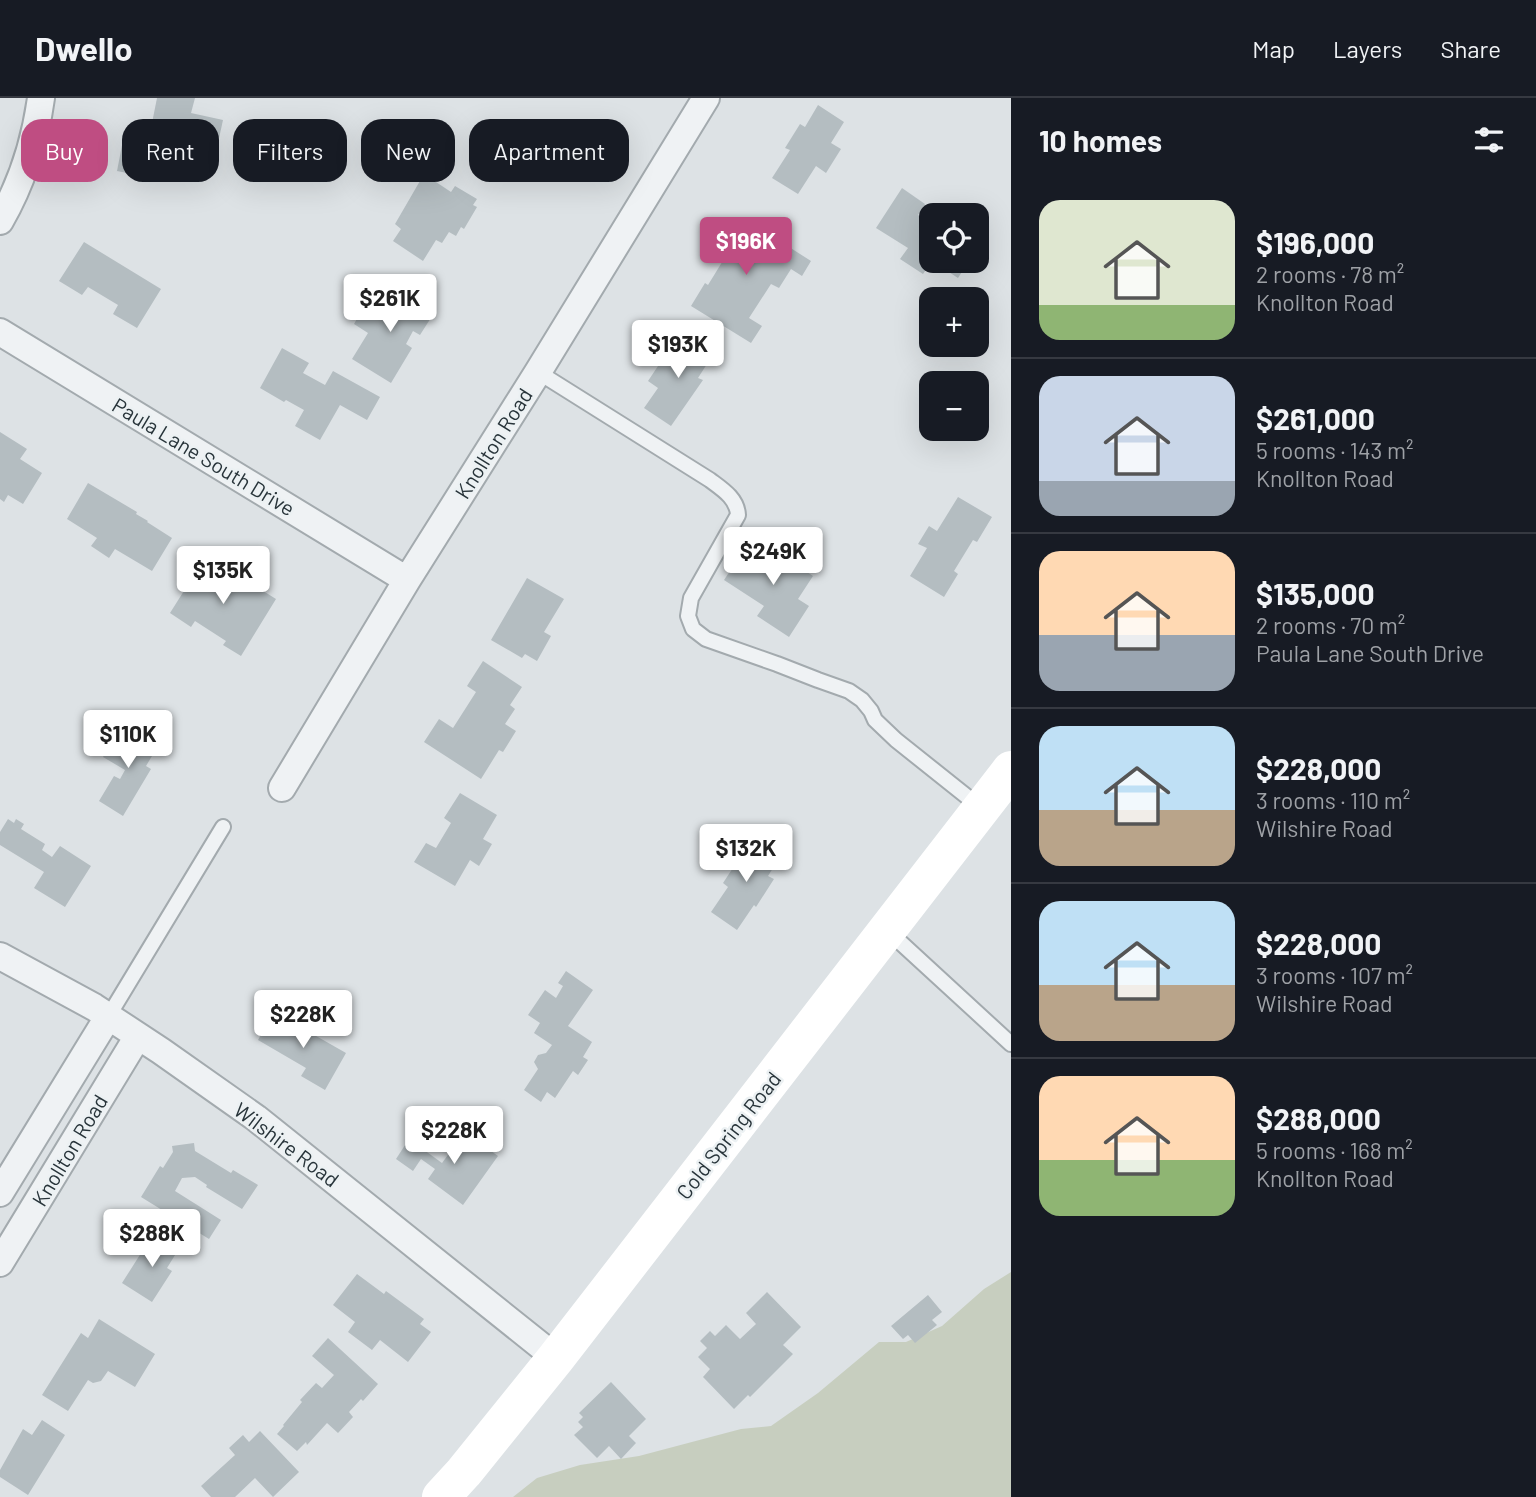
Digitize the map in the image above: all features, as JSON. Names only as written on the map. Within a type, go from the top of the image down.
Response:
[{"type":"street","points":[[0,222],[28,158],[41,98]]},
{"type":"street","name":"Knollton Road","points":[[282,788],[407,580],[706,98]]},
{"type":"street","name":"Paula Lane South Drive","points":[[0,332],[407,580]]},
{"type":"street","name":"Cold Spring Road","points":[[441,1497],[556,1358],[1011,770]]},
{"type":"street","name":"Wilshire Road","points":[[0,956],[94,1007],[256,1118],[556,1358]]},
{"type":"street","name":"Knollton Road","points":[[0,1193],[108,1017]]},
{"type":"street","name":"Knollton Road","points":[[0,1263],[138,1036]]},
{"type":"lane","points":[[538,372],[710,480],[733,499],[738,514],[691,598],[688,616],[693,629],[706,639],[849,691],[862,700],[875,720],[896,740],[981,808]]},
{"type":"lane","points":[[108,1017],[223,827]]},
{"type":"lane","points":[[887,930],[1011,1044]]},
{"type":"green space","points":[[1011,1272],[1011,1497],[513,1497],[537,1478],[580,1465],[639,1456],[741,1429],[771,1426],[818,1393],[879,1342],[906,1342],[942,1326],[984,1289]]},
{"type":"building","points":[[157,98],[195,98],[191,113],[218,119],[153,119]]},
{"type":"building","points":[[818,105],[844,122],[831,143],[841,149],[826,173],[816,166],[798,194],[772,178],[790,150],[785,148],[800,124],[805,127]]},
{"type":"building","points":[[219,119],[223,120],[219,138]]},
{"type":"building","points":[[122,145],[122,172],[117,171]]},
{"type":"building","points":[[419,182],[436,182],[451,192],[455,186],[477,199],[473,205],[477,207],[464,229],[461,227],[456,236],[449,232],[442,243],[436,240],[423,261],[393,241],[401,229],[395,224]]},
{"type":"building","points":[[902,188],[924,203],[919,203],[918,215],[919,271],[900,259],[908,248],[876,228]]},
{"type":"building","points":[[724,224],[744,237],[753,224],[811,261],[802,276],[791,269],[779,288],[771,284],[749,318],[762,326],[751,343],[691,306],[724,259],[708,250]]},
{"type":"building","points":[[84,242],[161,289],[137,328],[113,314],[118,305],[88,287],[82,295],[59,281]]},
{"type":"building","points":[[395,289],[434,313],[420,335],[413,331],[406,344],[412,348],[391,383],[352,359],[368,333],[354,324],[367,301],[382,311]]},
{"type":"building","points":[[687,336],[714,353],[698,378],[703,380],[671,426],[644,408],[658,388],[648,381],[664,357],[670,361]]},
{"type":"building","points":[[282,348],[309,363],[303,373],[325,385],[333,371],[380,397],[367,420],[340,405],[320,440],[295,426],[304,410],[260,388]]},
{"type":"building","points":[[0,432],[27,449],[20,459],[42,473],[23,504],[8,495],[4,502],[0,499]]},
{"type":"building","points":[[88,483],[137,512],[136,514],[172,538],[152,571],[115,549],[109,558],[91,546],[97,538],[67,519]]},
{"type":"building","points":[[958,497],[992,517],[977,542],[973,540],[954,571],[958,574],[944,597],[910,576],[927,548],[918,544],[929,526],[937,531]]},
{"type":"building","points":[[769,547],[813,576],[798,599],[809,606],[789,637],[757,616],[764,606],[724,580],[742,553],[750,559],[756,550],[764,555]]},
{"type":"building","points":[[206,556],[226,569],[220,578],[241,591],[247,581],[276,599],[241,656],[223,645],[226,641],[195,621],[191,627],[170,613]]},
{"type":"building","points":[[527,578],[564,599],[544,632],[551,636],[537,661],[525,654],[522,658],[491,640]]},
{"type":"building","points":[[483,661],[522,687],[510,705],[515,709],[505,724],[516,731],[503,752],[499,750],[481,779],[424,742],[439,719],[453,728],[476,692],[467,686]]},
{"type":"building","points":[[130,729],[158,746],[146,766],[151,769],[123,816],[99,801],[114,776],[120,779],[125,770],[103,757],[112,741],[120,746]]},
{"type":"building","points":[[460,793],[497,815],[483,839],[492,844],[479,866],[470,860],[455,886],[414,862],[426,843],[436,848],[451,823],[444,818]]},
{"type":"building","points":[[8,819],[14,823],[16,819],[24,824],[21,829],[45,844],[42,850],[52,857],[60,846],[91,866],[65,907],[34,888],[44,872],[0,845],[0,832]]},
{"type":"building","points":[[752,839],[780,857],[768,876],[774,879],[737,930],[711,912],[728,887],[723,883]]},
{"type":"building","points":[[566,971],[593,990],[568,1026],[592,1042],[583,1057],[588,1060],[578,1075],[573,1071],[555,1098],[547,1092],[541,1102],[524,1090],[538,1069],[534,1062],[538,1055],[546,1053],[552,1045],[534,1033],[540,1023],[528,1015],[545,990],[556,998],[563,986],[558,983]]},
{"type":"building","points":[[274,1012],[346,1053],[325,1090],[301,1076],[306,1068],[258,1040]]},
{"type":"building","points":[[465,1132],[498,1156],[463,1205],[428,1179],[435,1169],[421,1159],[413,1171],[396,1159],[409,1139],[442,1163]]},
{"type":"building","points":[[194,1143],[195,1151],[231,1173],[233,1170],[258,1185],[242,1209],[195,1177],[182,1178],[175,1191],[221,1220],[209,1239],[141,1197],[160,1166],[163,1168],[173,1152],[172,1146]]},
{"type":"building","points":[[159,1235],[180,1247],[167,1268],[172,1271],[152,1302],[122,1283],[143,1250],[147,1253]]},
{"type":"building","points":[[357,1274],[424,1319],[420,1324],[431,1332],[408,1362],[380,1340],[372,1350],[348,1332],[355,1322],[333,1305]]},
{"type":"building","points":[[767,1292],[801,1327],[783,1345],[793,1354],[750,1397],[748,1395],[734,1409],[703,1377],[710,1369],[698,1357],[707,1348],[700,1341],[710,1331],[715,1336],[726,1325],[740,1339],[756,1324],[746,1313]]},
{"type":"building","points":[[928,1295],[942,1312],[932,1320],[937,1325],[915,1343],[908,1335],[903,1339],[891,1326]]},
{"type":"building","points":[[99,1319],[155,1354],[135,1387],[108,1371],[101,1381],[93,1383],[88,1380],[68,1411],[42,1395],[81,1333],[88,1338]]},
{"type":"building","points":[[328,1338],[378,1384],[349,1412],[353,1417],[338,1433],[327,1423],[307,1445],[306,1442],[297,1451],[277,1434],[302,1402],[300,1400],[316,1383],[322,1388],[334,1375],[312,1356]]},
{"type":"building","points":[[611,1382],[646,1419],[629,1436],[636,1443],[621,1459],[609,1446],[597,1458],[574,1435],[583,1427],[578,1422],[583,1417],[579,1413]]},
{"type":"building","points":[[42,1420],[65,1435],[28,1495],[0,1477],[0,1470],[23,1429],[32,1435]]},
{"type":"building","points":[[260,1431],[299,1472],[273,1497],[255,1478],[235,1497],[211,1497],[201,1486],[235,1455],[229,1448],[243,1435],[249,1442]]}]
